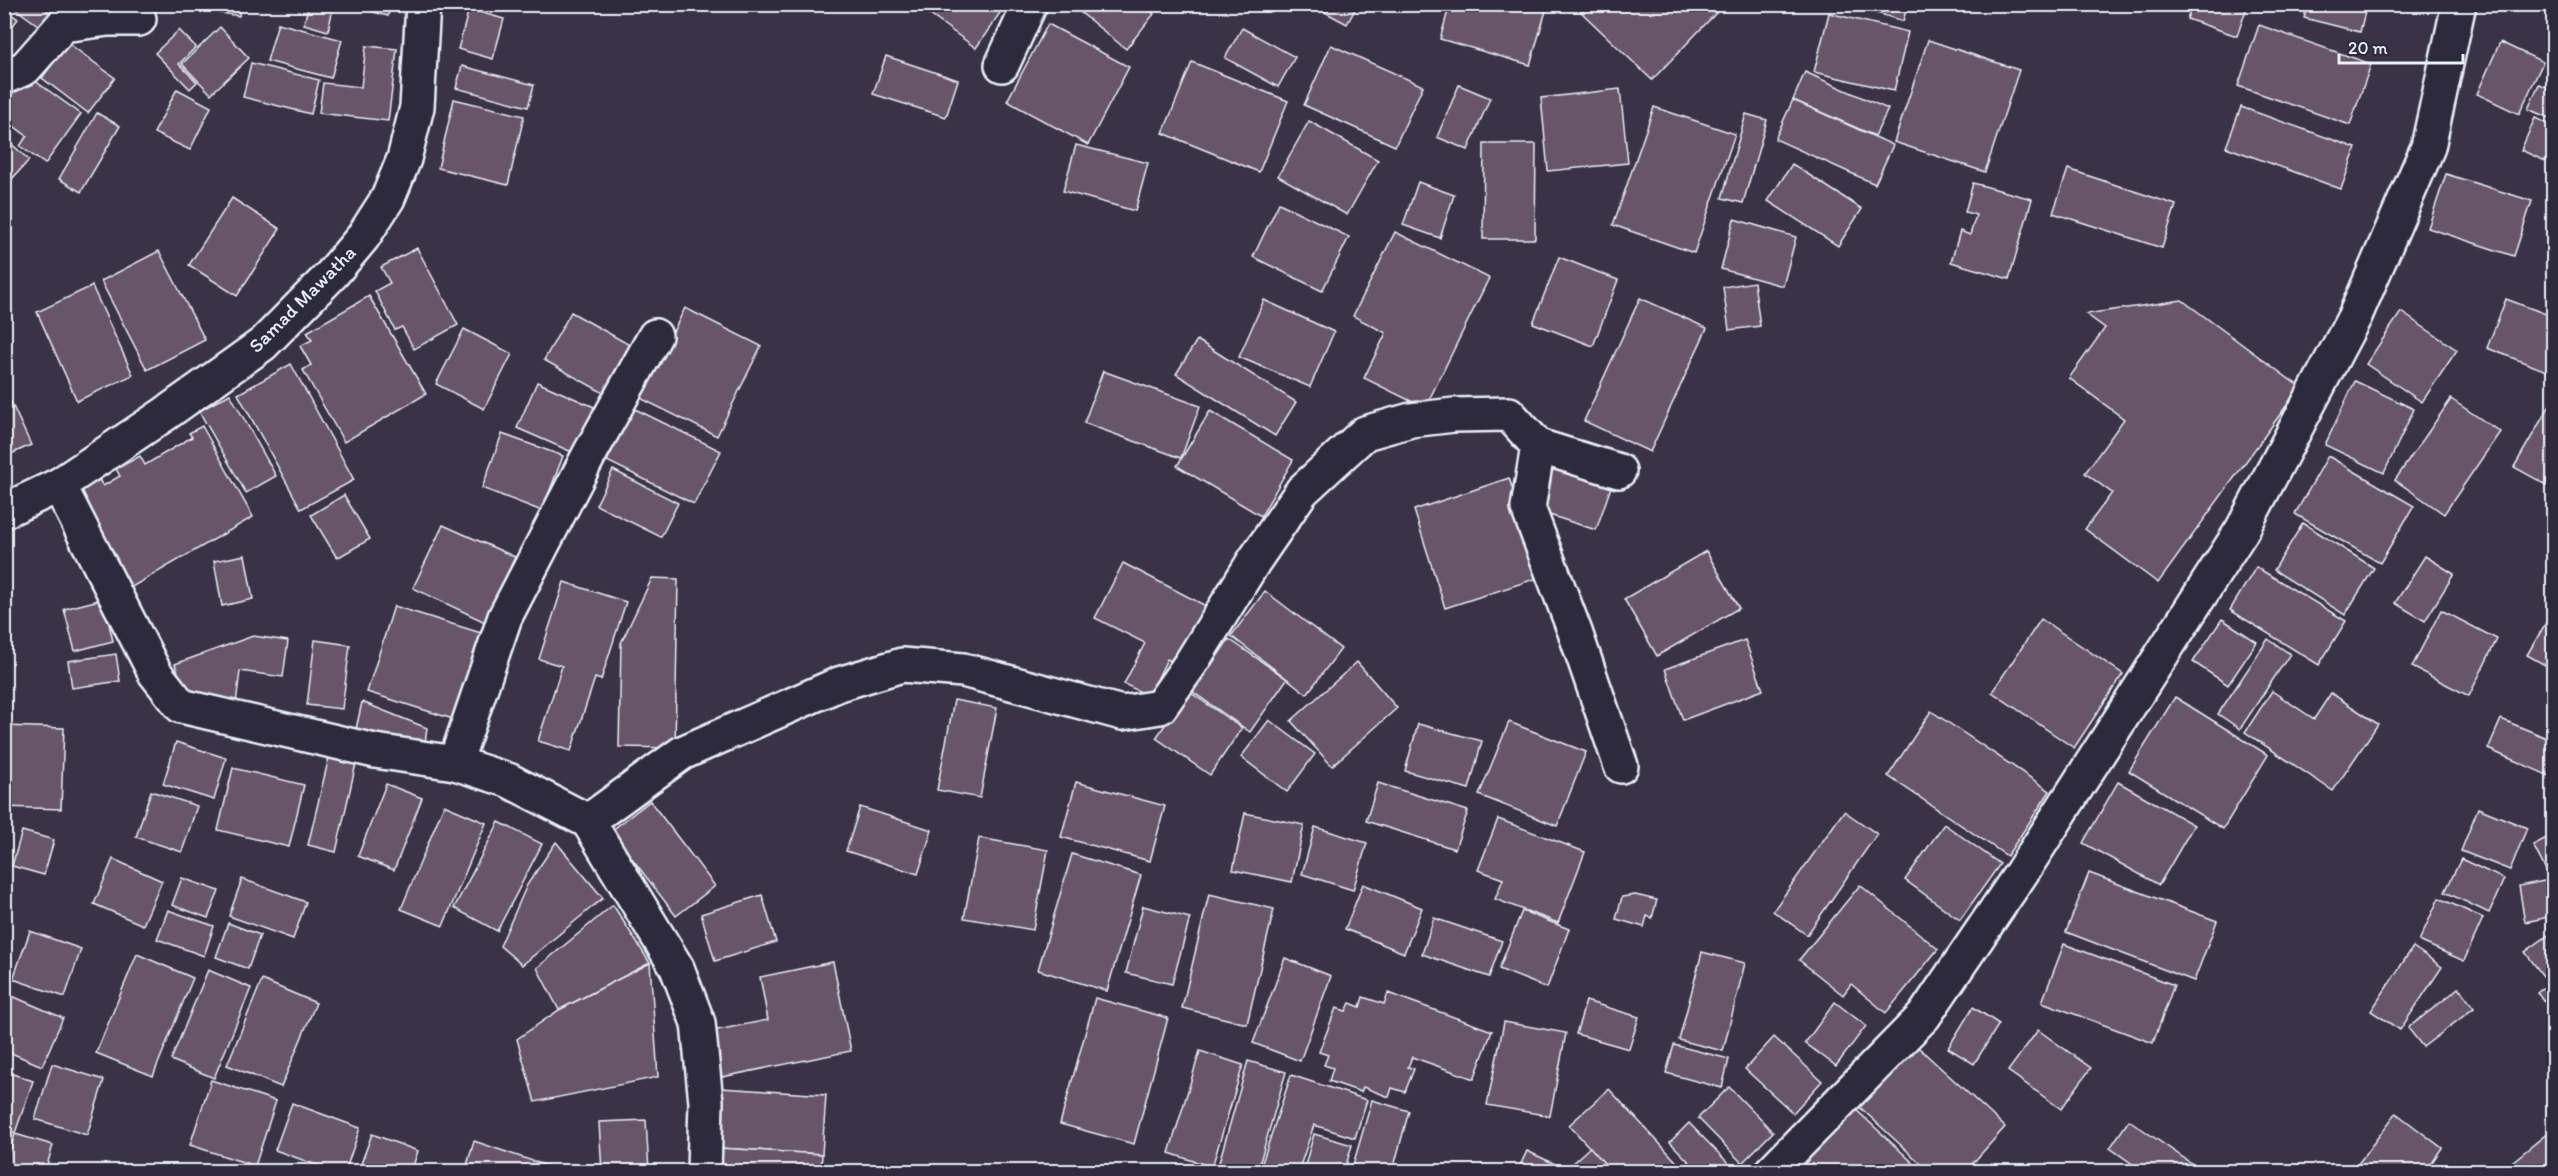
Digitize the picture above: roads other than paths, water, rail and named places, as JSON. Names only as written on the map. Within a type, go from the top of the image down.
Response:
[{"type":"street","name":"Samad Mawatha","points":[[4,511],[59,485],[263,345],[332,274],[363,237],[388,198],[404,159],[417,108],[423,4]]},
{"type":"street","points":[[1002,65],[1030,4]]},
{"type":"street","points":[[1771,1172],[1923,1016],[2022,872],[2242,530],[2355,316],[2428,147],[2458,4]]},
{"type":"street","points":[[4,77],[25,68],[63,25],[108,19],[139,19]]},
{"type":"street","points":[[455,764],[505,617],[589,455],[655,336]]},
{"type":"street","points":[[588,821],[682,753],[839,684],[902,664],[963,670],[1122,713],[1160,707],[1302,491],[1365,433],[1411,420],[1454,415],[1509,414],[1538,446],[1619,471]]},
{"type":"street","points":[[1538,446],[1528,508],[1575,632],[1621,766]]},
{"type":"street","points":[[59,485],[155,673],[181,706],[375,751],[455,764],[508,780],[588,821],[677,968],[698,1023],[706,1102],[704,1172]]}]
